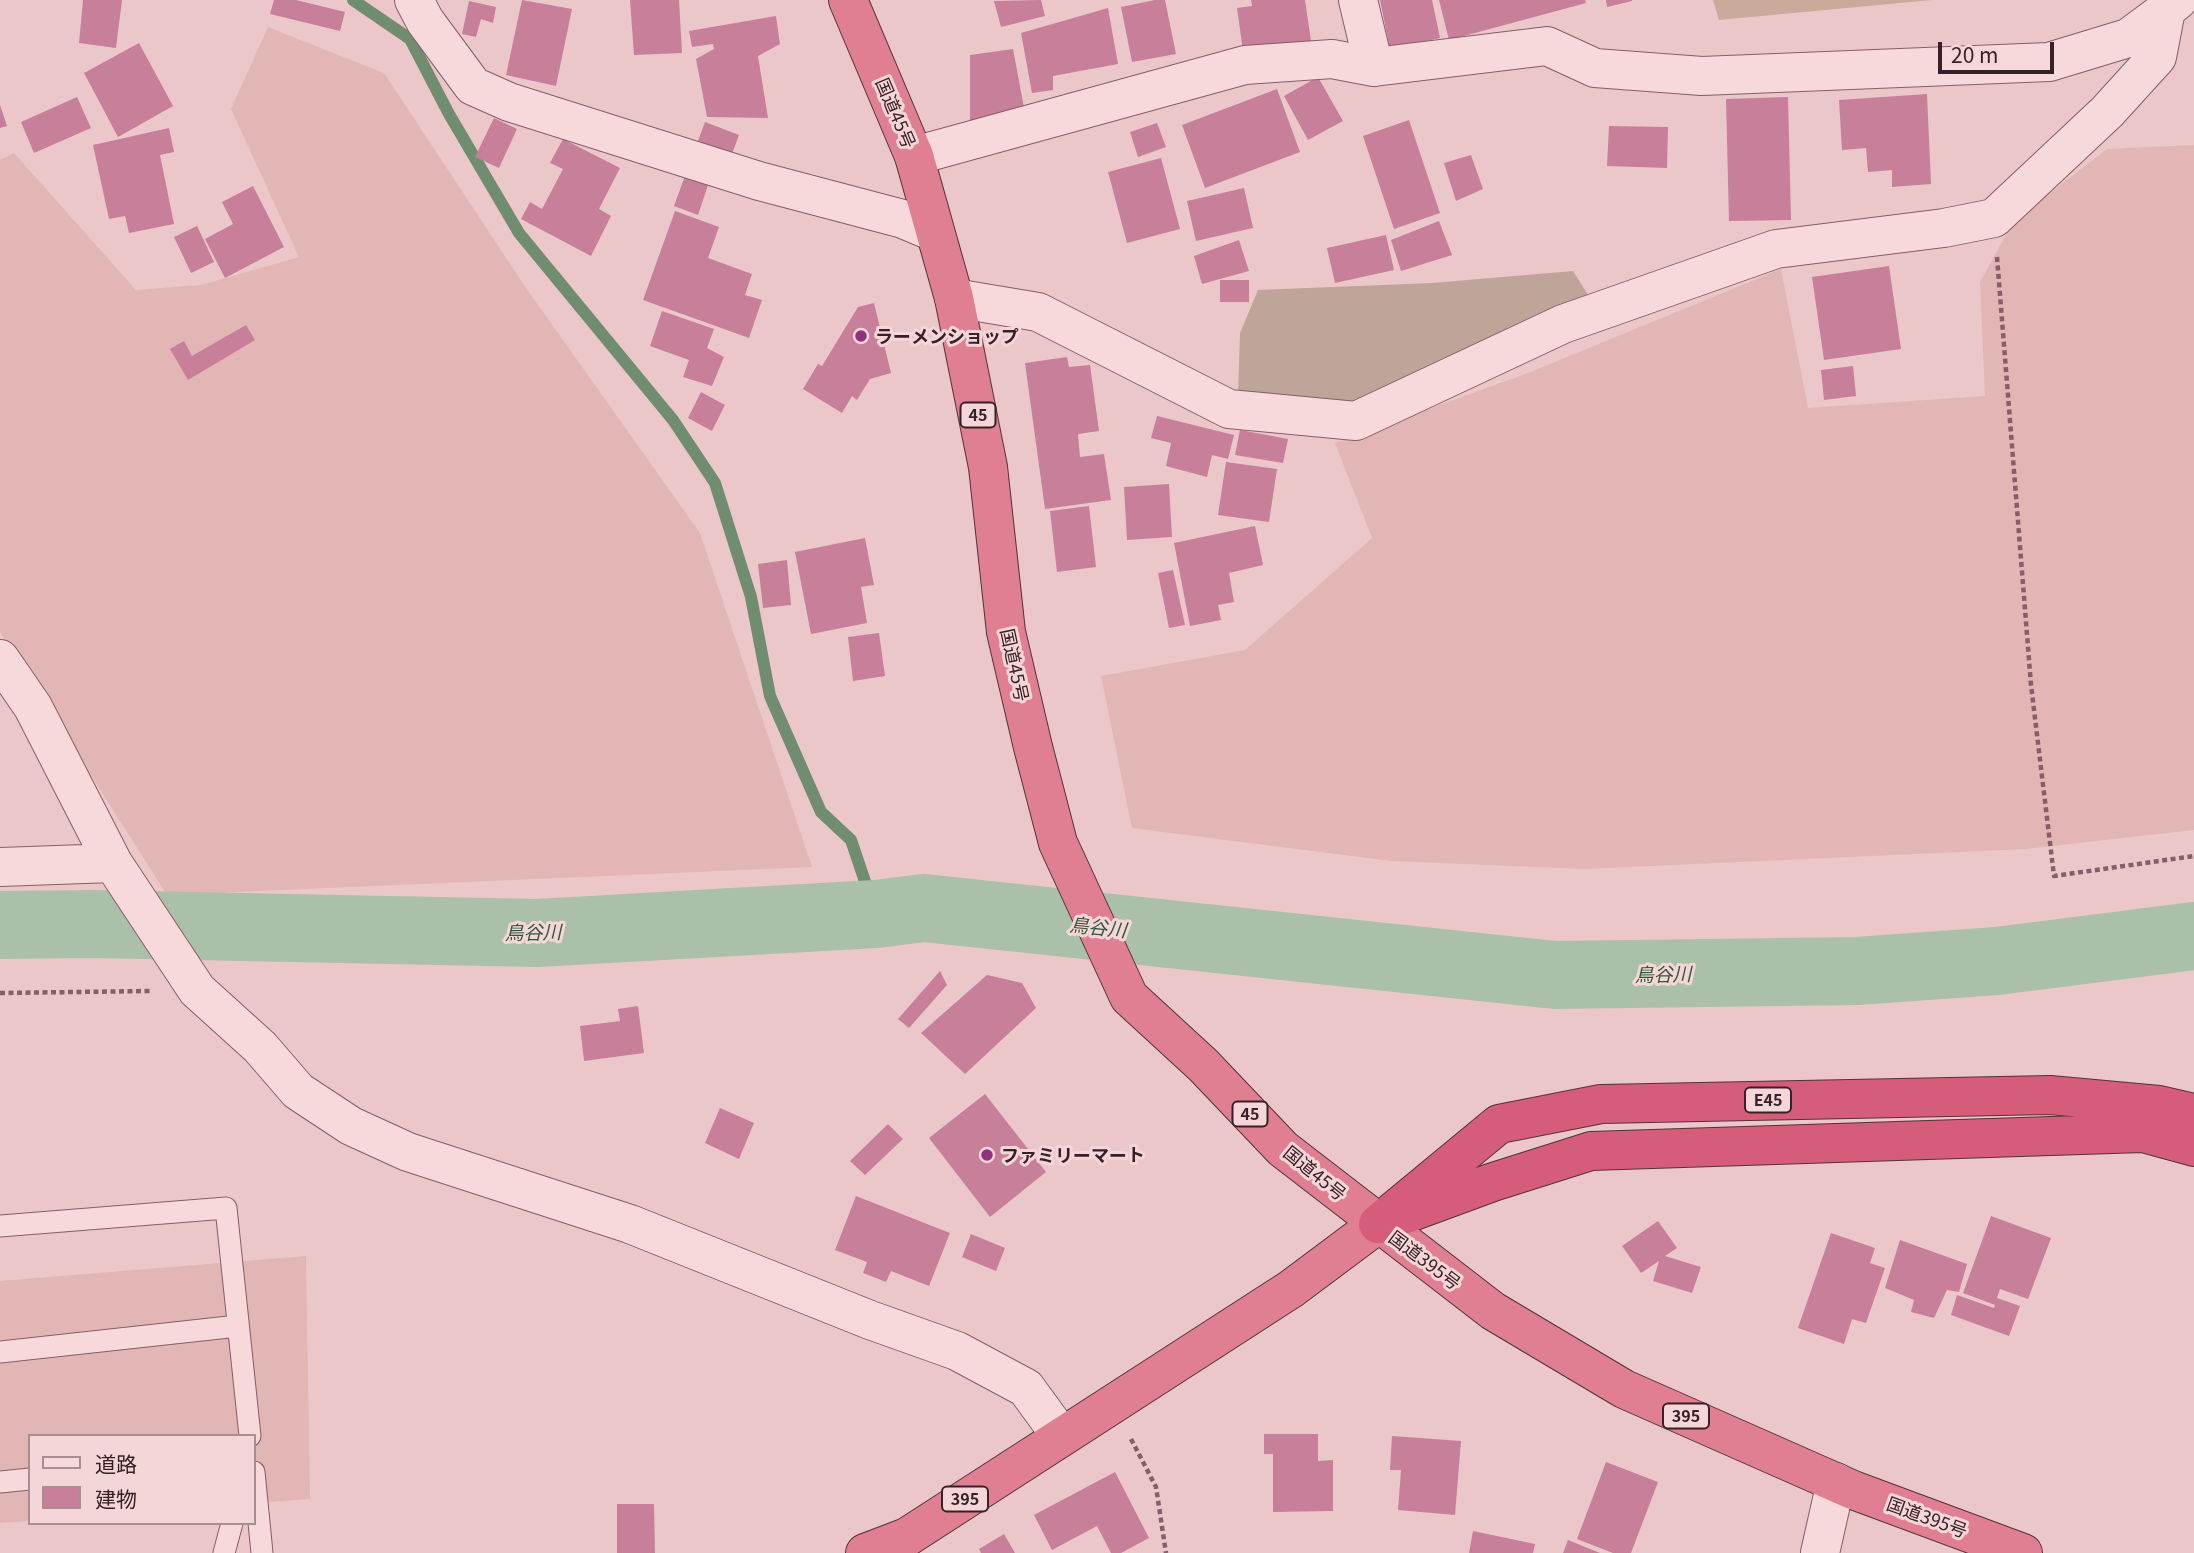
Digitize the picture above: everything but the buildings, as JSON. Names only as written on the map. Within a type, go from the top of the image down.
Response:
[{"type":"highway","name":"国道45号","points":[[848,0],[914,156],[954,298],[988,467],[1006,632],[1058,842],[1129,997],[1203,1065],[1283,1149],[1378,1224]]},
{"type":"highway","name":"E45","points":[[1378,1224],[1499,1124],[1601,1104],[2050,1095],[2159,1105],[2194,1113]]},
{"type":"highway","points":[[1378,1224],[1493,1182],[1591,1151],[2143,1133],[2194,1147]]},
{"type":"highway","name":"国道395号","points":[[865,1553],[907,1537],[1291,1289],[1378,1224],[1493,1311],[1624,1389],[1836,1482],[2016,1552]]},
{"type":"street","points":[[414,0],[425,21],[473,86],[523,107],[759,181],[903,219],[934,232]]},
{"type":"street","points":[[1358,0],[1374,67]]},
{"type":"street","points":[[914,156],[1245,65],[1332,59],[1374,67],[1547,46],[1595,68],[1702,76],[2049,62],[2127,38],[2172,5]]},
{"type":"street","points":[[954,298],[1038,312],[1229,409],[1356,421],[1563,324],[1776,250],[1944,228],[1994,218],[2107,112],[2157,57],[2172,5]]},
{"type":"street","points":[[0,659],[33,707],[118,871],[197,990],[260,1046],[298,1091],[351,1126],[408,1152],[630,1224],[857,1315],[957,1351],[1026,1388],[1061,1436]]},
{"type":"street","points":[[0,867],[118,871]]},
{"type":"street","points":[[1820,1553],[1836,1482]]},
{"type":"lane","points":[[0,1226],[226,1208],[250,1434]]},
{"type":"lane","points":[[0,1352],[238,1326]]},
{"type":"lane","points":[[0,1482],[28,1479]]},
{"type":"lane","points":[[256,1492],[262,1553]]},
{"type":"lane","points":[[224,1553],[231,1525]]},
{"type":"path","points":[[1994,218],[2031,685],[2054,876],[2194,856]]},
{"type":"path","points":[[0,993],[197,990]]},
{"type":"path","points":[[1112,1404],[1156,1487],[1166,1553]]},
{"type":"shaded area","points":[[1713,0],[1932,0],[1719,20]]},
{"type":"shaded area","points":[[268,27],[384,73],[526,288],[700,533],[812,867],[167,895],[0,632],[0,160],[14,153],[136,290],[201,285],[299,257],[231,109]]},
{"type":"shaded area","points":[[2194,145],[2194,830],[2026,849],[1585,869],[1391,861],[1132,828],[1101,676],[1245,650],[1372,538],[1335,443],[1528,373],[1781,269],[1808,408],[1985,396],[1980,282],[2013,222],[2107,149]]},
{"type":"shaded area","points":[[1573,271],[1592,301],[1358,409],[1238,396],[1240,333],[1258,290],[1432,283]]},
{"type":"shaded area","points":[[306,1256],[310,1499],[256,1503],[256,1434],[28,1434],[28,1521],[0,1523],[0,1281]]},
{"type":"waterway","points":[[353,0],[410,39],[449,114],[519,233],[673,420],[715,483],[751,597],[770,696],[821,812],[851,840],[876,914]]},
{"type":"waterway","name":"鳥谷川","points":[[0,925],[93,924],[537,933],[876,914],[924,908],[1555,975],[1857,971],[1997,961],[2194,936]]},
{"type":"place","name":"ラーメンショップ","points":[[861,336]]},
{"type":"place","name":"ファミリーマート","points":[[987,1155]]}]
